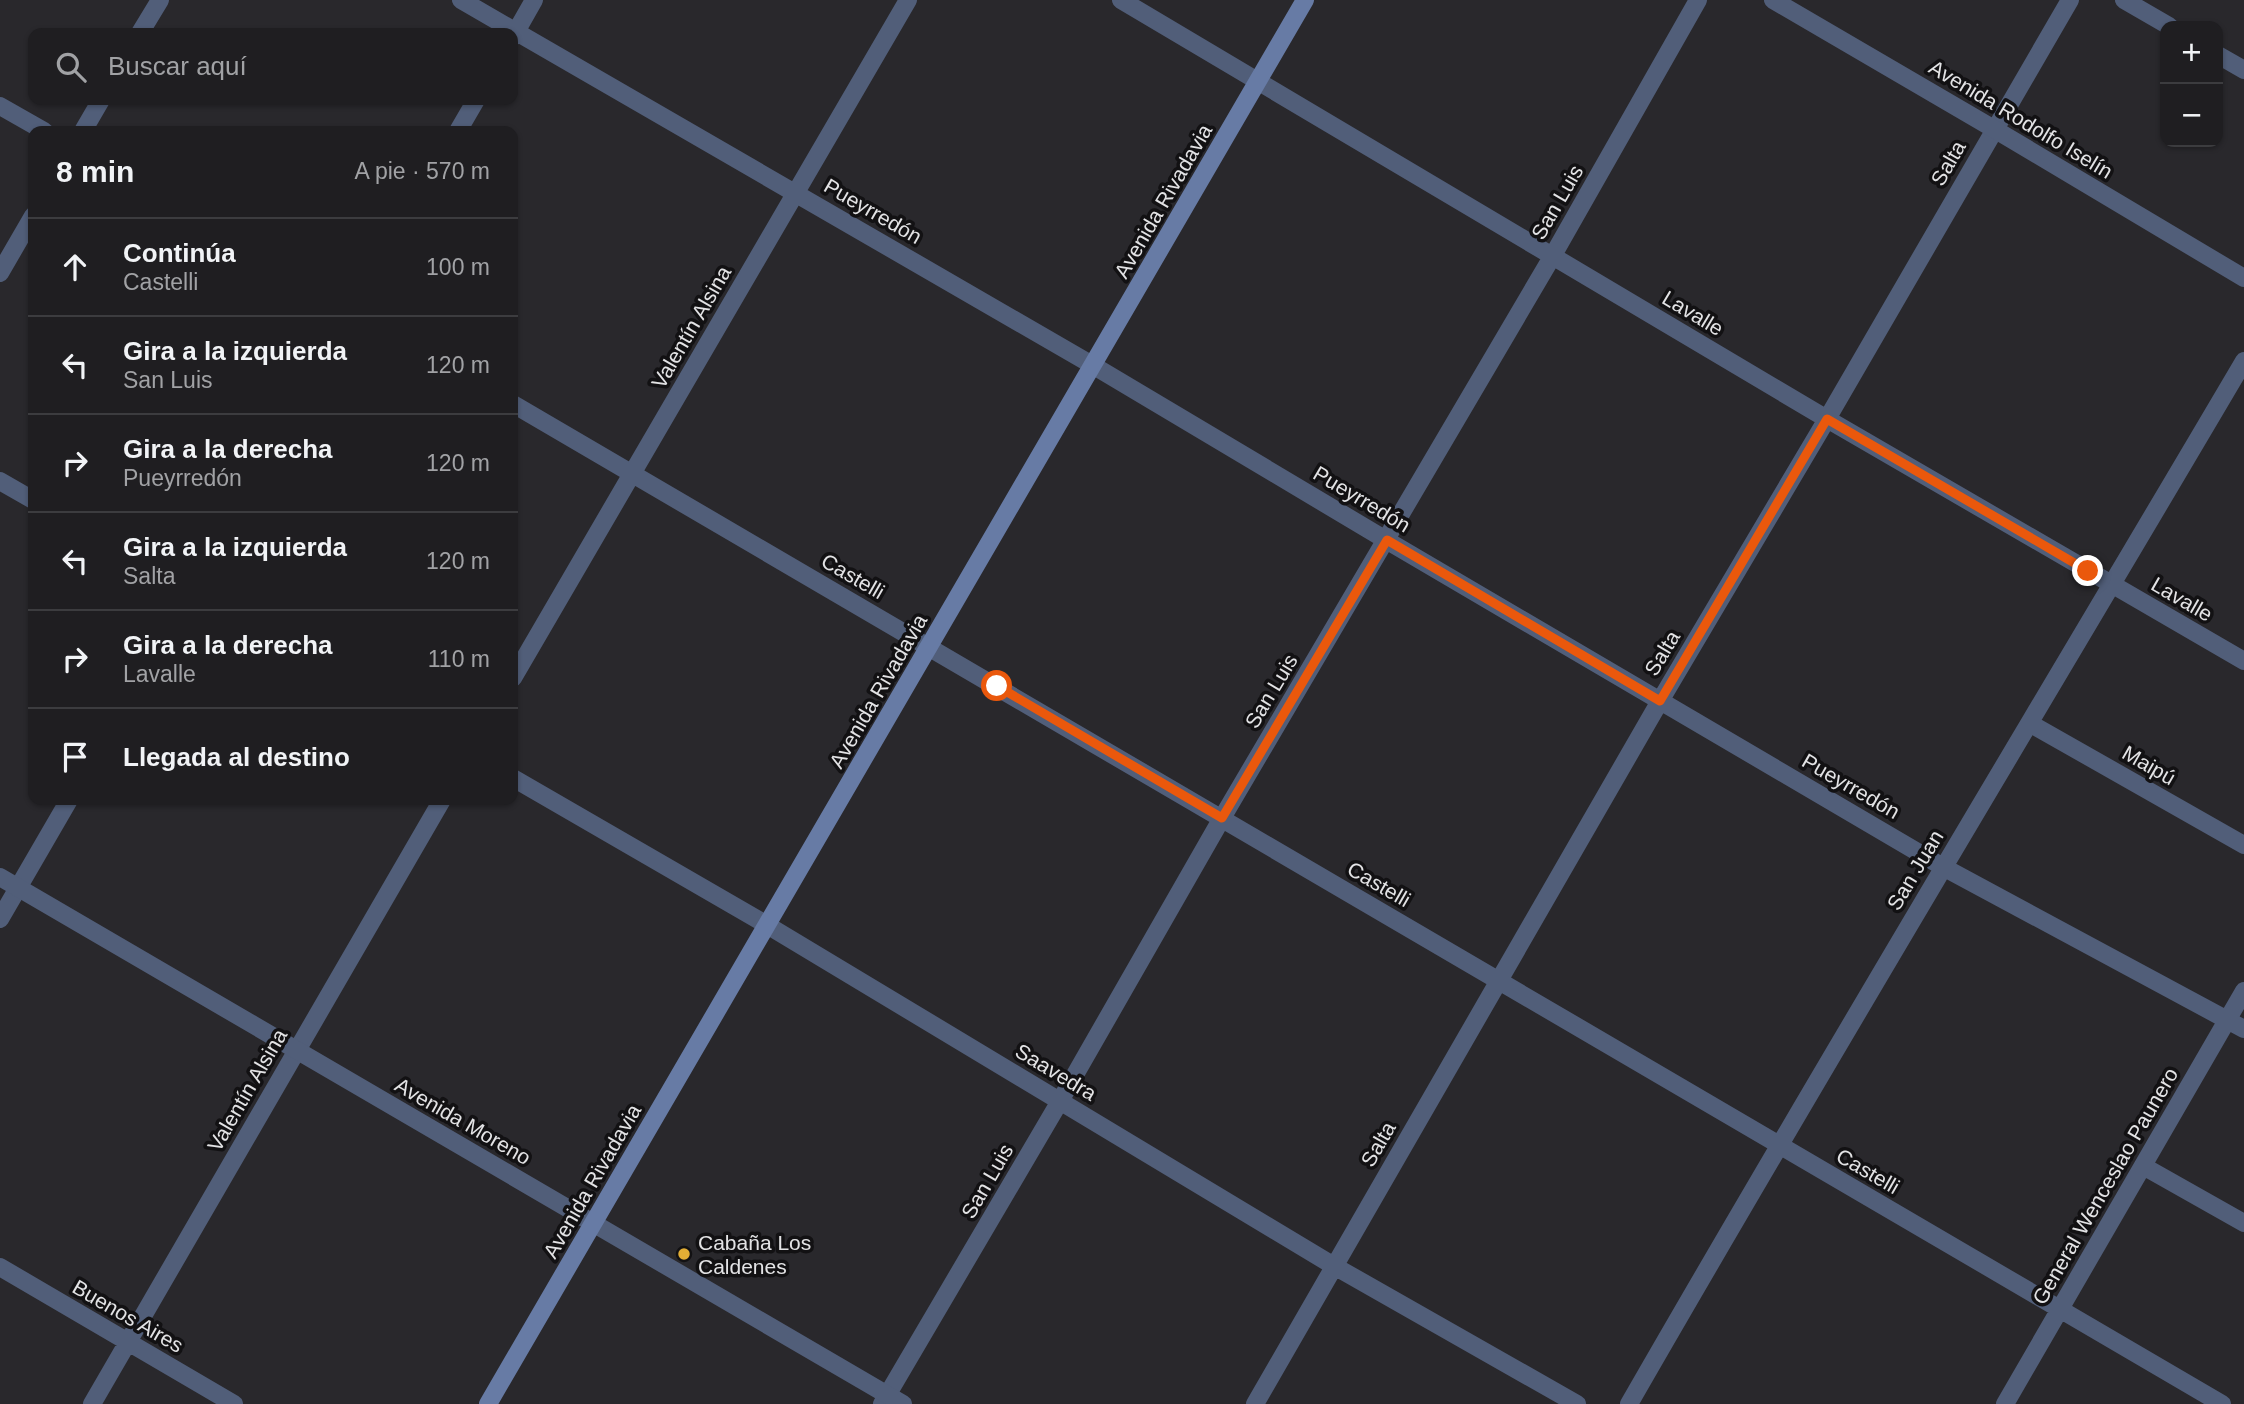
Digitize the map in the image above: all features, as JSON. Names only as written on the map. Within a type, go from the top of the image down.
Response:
[{"type":"main road","name":"Avenida Rivadavia","points":[[488,1404],[1305,0]]},
{"type":"street","points":[[143,28],[160,0]]},
{"type":"street","name":"Pueyrredón","points":[[461,0],[505,28]]},
{"type":"street","points":[[518,28],[534,0]]},
{"type":"street","name":"Valentín Alsina","points":[[518,669],[908,0]]},
{"type":"street","name":"Lavalle","points":[[1121,0],[1827,419],[2244,661]]},
{"type":"street","name":"San Luis","points":[[891,1401],[1222,818],[1552,257],[1698,0]]},
{"type":"street","name":"Avenida Rodolfo Iselín","points":[[1773,0],[2244,278]]},
{"type":"street","name":"Salta","points":[[1255,1404],[1660,701],[2070,0]]},
{"type":"street","points":[[2124,0],[2160,21]]},
{"type":"street","name":"Pueyrredón","points":[[518,36],[796,192],[1943,867],[2244,1029]]},
{"type":"street","points":[[2223,58],[2244,70]]},
{"type":"street","points":[[86,126],[98,105]]},
{"type":"street","points":[[461,126],[474,105]]},
{"type":"street","points":[[0,106],[35,126]]},
{"type":"street","points":[[0,273],[28,225]]},
{"type":"street","name":"San Juan","points":[[1629,1404],[1778,1144],[2031,724],[2244,362]]},
{"type":"street","name":"Castelli","points":[[518,407],[2222,1404]]},
{"type":"street","points":[[0,481],[28,497]]},
{"type":"street","name":"Maipú","points":[[2031,724],[2244,845]]},
{"type":"street","name":"Saavedra","points":[[518,781],[767,925],[1334,1266],[1577,1404]]},
{"type":"street","points":[[0,919],[66,805]]},
{"type":"street","name":"Valentín Alsina","points":[[92,1404],[439,805]]},
{"type":"street","name":"Avenida Moreno","points":[[0,877],[593,1223],[891,1401]]},
{"type":"street","name":"General Wenceslao Paunero","points":[[2005,1404],[2244,991]]},
{"type":"street","points":[[2143,1166],[2244,1223]]},
{"type":"street","name":"Buenos Aires","points":[[0,1267],[234,1404]]},
{"type":"place","name":"Cabaña Los Caldenes","points":[[684,1254]]},
{"type":"route","points":[[997,686],[1222,818],[1387,540],[1660,701],[1827,419],[2088,571]]}]
